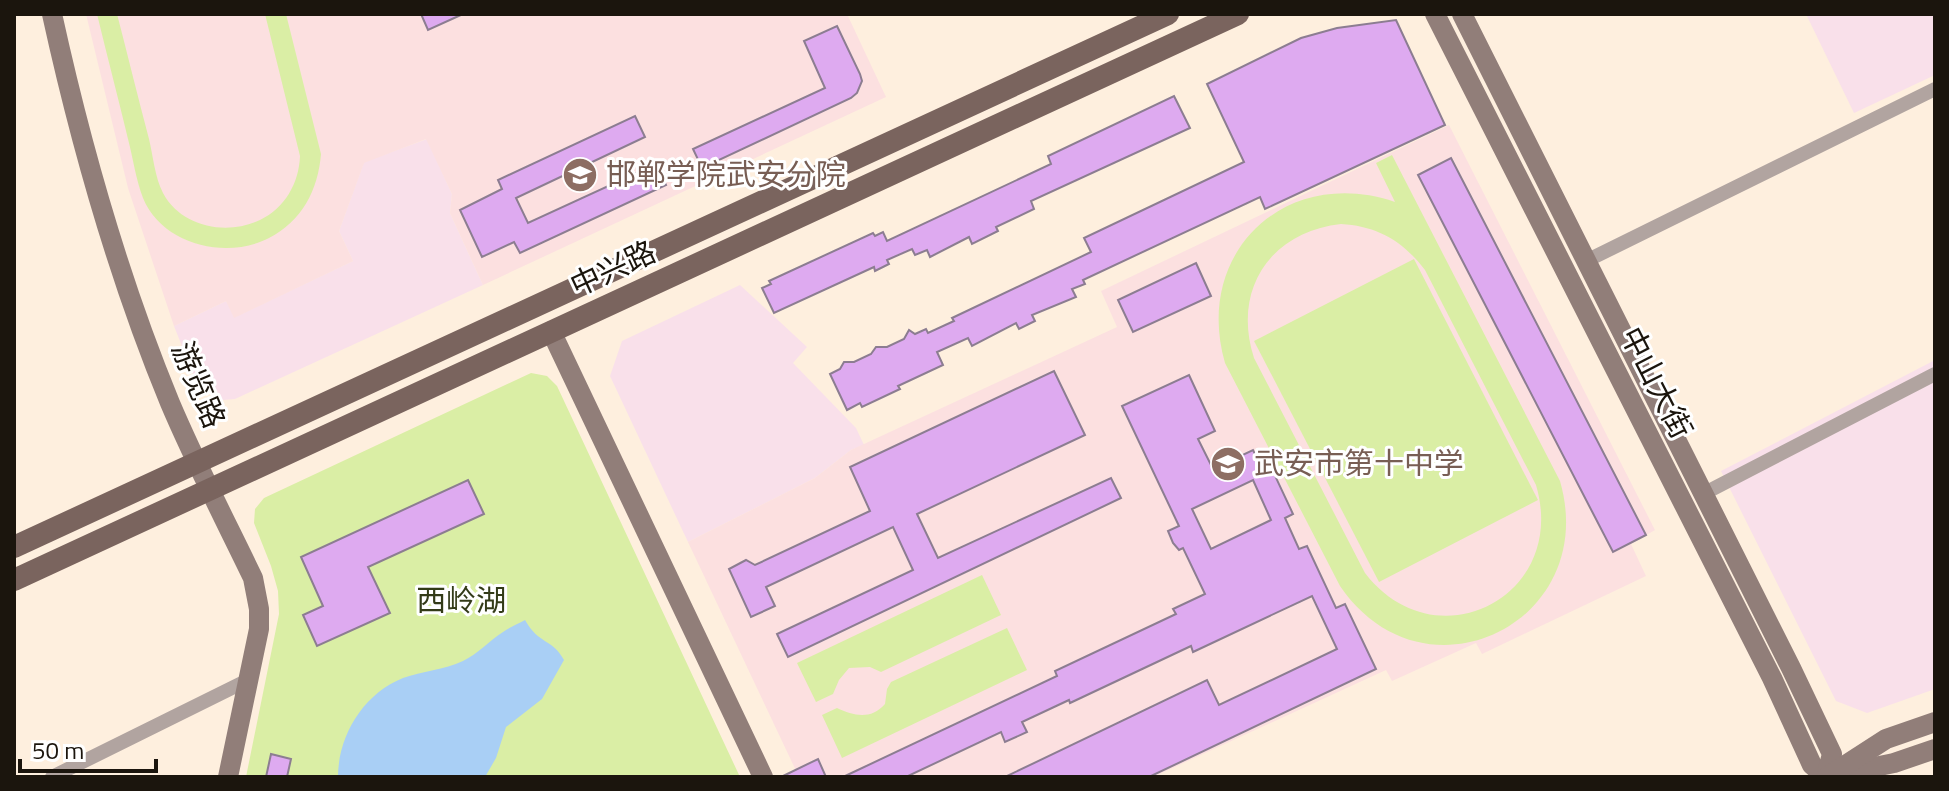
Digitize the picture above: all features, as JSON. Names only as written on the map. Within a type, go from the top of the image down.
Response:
[{"type":"main road","name":"游览路","points":[[52,14],[69,93],[117,261],[170,403],[253,578],[259,629],[228,777]]},
{"type":"main road","name":"中兴路","points":[[14,547],[1168,14]]},
{"type":"main road","name":"中兴路","points":[[14,580],[1238,14]]},
{"type":"main road","name":"中山大街","points":[[1435,14],[1772,678],[1812,765],[1827,777],[1832,754],[1462,14]]},
{"type":"main road","points":[[551,331],[763,777]]},
{"type":"main road","points":[[1827,777],[1886,739],[1935,722]]},
{"type":"main road","points":[[1827,777],[1894,763],[1935,749]]},
{"type":"street","points":[[1586,261],[1935,89]]},
{"type":"street","points":[[1703,494],[1935,374]]},
{"type":"street","points":[[52,777],[248,680]]},
{"type":"shaded area","name":"邯郸学院武安分院","points":[[86,14],[847,14],[886,97],[483,285],[450,213],[452,194],[426,139],[364,163],[339,231],[353,261],[234,318],[226,301],[174,326],[128,188]]},
{"type":"shaded area","points":[[1806,14],[1935,14],[1935,75],[1854,113]]},
{"type":"shaded area","name":"武安市第十中学","points":[[1449,125],[1655,530],[1631,544],[1646,576],[1482,654],[1476,643],[1392,681],[1386,670],[1153,777],[799,777],[688,542],[815,478],[851,450],[1117,327],[1101,291]]},
{"type":"shaded area","points":[[427,139],[452,194],[450,213],[483,285],[235,399],[223,400],[205,389],[193,374],[174,326],[226,301],[235,317],[353,261],[339,231],[364,162]]},
{"type":"shaded area","points":[[740,285],[807,347],[793,363],[856,428],[864,445],[851,450],[815,478],[688,542],[610,376],[622,341]]},
{"type":"shaded area","points":[[1935,360],[1935,689],[1867,713],[1836,701],[1721,471]]},
{"type":"green space","points":[[97,14],[117,14],[163,193],[171,205],[193,221],[233,227],[260,220],[277,209],[289,194],[297,176],[300,156],[265,14],[286,14],[321,154],[312,192],[291,223],[252,245],[216,247],[180,237],[152,214],[138,184]]},
{"type":"green space","points":[[1392,155],[1560,481],[1566,531],[1555,575],[1531,609],[1497,633],[1457,644],[1416,641],[1375,623],[1340,586],[1225,363],[1219,323],[1223,286],[1236,254],[1257,227],[1285,207],[1318,196],[1355,194],[1395,202],[1376,163]],"holes":[[[1354,225],[1378,232],[1398,243],[1425,270],[1536,485],[1541,524],[1533,559],[1515,586],[1490,605],[1459,615],[1426,614],[1394,600],[1365,573],[1254,358],[1248,310],[1253,288],[1263,268],[1276,252],[1294,239],[1316,229]]]},
{"type":"green space","points":[[1414,259],[1538,500],[1379,582],[1254,341]]},
{"type":"green space","name":"西岭湖","points":[[531,373],[547,376],[557,386],[740,777],[246,777],[279,614],[278,591],[254,523],[255,509],[264,498]]},
{"type":"green space","points":[[982,575],[1001,615],[881,672],[870,667],[849,668],[833,694],[816,702],[797,663]]},
{"type":"green space","points":[[1007,628],[1027,670],[842,758],[822,715],[837,708],[856,714],[874,712],[885,704],[891,682]]},
{"type":"water","points":[[525,620],[535,634],[555,648],[564,660],[542,699],[506,727],[496,758],[485,777],[338,777],[348,732],[376,694],[403,678],[463,661]]},
{"type":"building","points":[[421,14],[463,14],[428,30]]},
{"type":"building","points":[[1396,20],[1445,125],[1265,209],[1260,197],[1083,280],[1085,284],[1072,289],[1076,297],[1032,315],[1035,321],[1019,329],[1016,323],[972,346],[968,338],[937,352],[943,365],[862,407],[860,403],[847,410],[830,374],[840,369],[844,362],[854,362],[871,354],[876,347],[887,347],[904,339],[909,330],[915,334],[926,329],[928,333],[954,321],[952,318],[1091,252],[1084,238],[1244,162],[1207,84],[1301,38],[1337,28]]},
{"type":"building","points":[[837,26],[860,74],[862,81],[857,93],[702,168],[693,149],[825,88],[804,41]]},
{"type":"building","points":[[1174,96],[1190,128],[1031,201],[1034,209],[996,227],[998,231],[972,244],[969,237],[930,257],[927,250],[915,255],[912,249],[887,260],[889,264],[875,271],[874,267],[774,313],[762,288],[771,284],[769,281],[873,233],[875,236],[883,232],[887,241],[1051,164],[1048,156]]},
{"type":"building","points":[[635,116],[645,137],[516,198],[528,223],[656,164],[666,185],[520,253],[514,242],[482,257],[460,210],[502,189],[498,180]]},
{"type":"building","points":[[1451,158],[1646,535],[1613,552],[1418,175]]},
{"type":"building","points":[[1196,263],[1211,296],[1133,332],[1118,300]]},
{"type":"building","points":[[1054,371],[1085,435],[917,514],[938,558],[1111,478],[1121,498],[788,657],[777,634],[913,570],[893,527],[766,587],[775,606],[751,617],[729,569],[746,560],[755,565],[870,511],[850,467]]},
{"type":"building","points":[[1189,375],[1215,431],[1198,439],[1213,469],[1253,450],[1262,469],[1270,465],[1293,514],[1285,518],[1299,549],[1307,546],[1336,608],[1345,604],[1376,669],[1149,777],[1005,777],[1207,680],[1219,705],[1337,649],[1312,596],[1193,652],[1191,646],[1022,722],[1027,732],[1005,742],[1001,732],[906,777],[843,777],[1057,676],[1055,671],[1176,614],[1173,609],[1205,594],[1183,548],[1179,550],[1173,543],[1168,531],[1179,526],[1122,406]],"holes":[[[1253,480],[1271,520],[1211,549],[1192,509]]]},
{"type":"building","points":[[468,480],[484,514],[368,567],[390,613],[317,646],[303,615],[323,606],[301,557]]},
{"type":"building","points":[[271,754],[291,759],[287,777],[266,777]]},
{"type":"building","points":[[818,759],[826,777],[781,777]]},
{"type":"place","name":"邯郸学院武安分院","points":[[580,175]]},
{"type":"place","name":"武安市第十中学","points":[[1228,464]]}]
